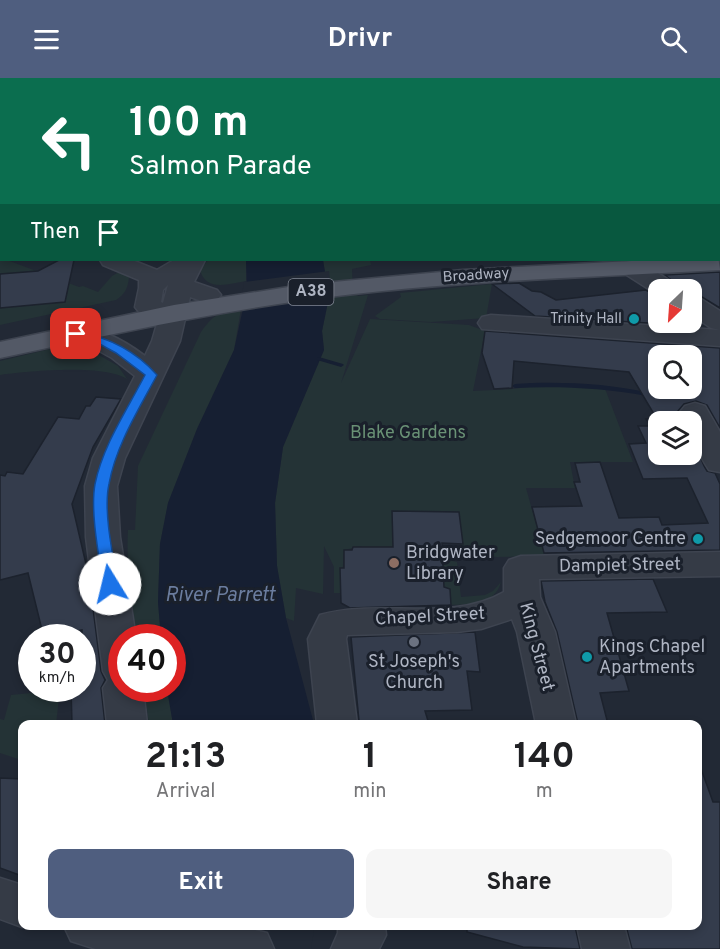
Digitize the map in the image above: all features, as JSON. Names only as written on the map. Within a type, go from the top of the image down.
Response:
[{"type":"main road","name":"Broadway","points":[[410,276],[568,261]]},
{"type":"main road","name":"Broadway","points":[[410,276],[720,263]]},
{"type":"main road","name":"A38","points":[[0,336],[167,299],[209,301],[301,293],[410,276]]},
{"type":"main road","name":"A38","points":[[0,350],[65,335],[125,325],[167,299]]},
{"type":"street","points":[[115,261],[151,276],[167,299]]},
{"type":"street","points":[[115,624],[103,537],[101,486],[109,458],[166,341],[167,299],[191,261]]},
{"type":"street","points":[[631,267],[650,279]]},
{"type":"street","points":[[702,310],[720,322]]},
{"type":"street","points":[[491,323],[720,338]]},
{"type":"street","points":[[65,335],[89,336],[120,350],[147,383]]},
{"type":"street","points":[[702,426],[720,463]]},
{"type":"street","name":"Dampiet Street","points":[[521,583],[720,564]]},
{"type":"street","name":"Chapel Street","points":[[337,720],[327,639],[333,624],[362,620],[474,618],[510,607],[521,583]]},
{"type":"street","name":"King Street","points":[[521,583],[536,632],[555,720]]},
{"type":"street","points":[[125,702],[127,720]]},
{"type":"street","points":[[0,898],[18,905]]},
{"type":"street","points":[[355,949],[362,930]]},
{"type":"street","points":[[603,930],[606,949]]},
{"type":"street","points":[[129,935],[249,949]]},
{"type":"green space","points":[[0,261],[10,261],[98,292],[112,276],[121,271],[129,277],[129,281],[124,293],[116,300],[0,325],[0,308],[65,302],[68,290],[0,274]]},
{"type":"green space","points":[[207,261],[246,261],[246,281],[225,285],[212,284],[203,277],[200,270]]},
{"type":"green space","name":"Blake Gardens","points":[[323,261],[370,261],[371,265],[352,269],[353,293],[358,296],[368,295],[341,383],[370,319],[469,325],[485,331],[473,391],[549,384],[604,386],[633,462],[570,462],[575,488],[526,488],[545,556],[497,557],[462,552],[458,512],[392,511],[393,549],[375,547],[364,549],[361,546],[344,550],[341,593],[334,593],[334,567],[324,546],[323,594],[296,588],[294,621],[286,618],[277,566],[275,503],[283,447],[324,350],[322,331],[329,297]]},
{"type":"green space","points":[[492,284],[486,318],[431,322],[380,319],[375,316],[401,297],[400,293]]},
{"type":"green space","points":[[241,309],[234,350],[197,429],[168,503],[160,544],[158,602],[160,624],[134,624],[129,584],[128,530],[135,530],[138,466],[201,332],[210,321],[227,311]]},
{"type":"green space","points":[[83,346],[118,366],[127,379],[116,374],[84,370],[0,375],[0,361],[50,349]]},
{"type":"green space","points":[[443,559],[457,562],[461,597],[485,595],[493,591],[501,582],[492,596],[486,600],[471,604],[445,605],[450,598],[450,589],[444,587]]},
{"type":"green space","points":[[18,694],[18,702],[59,702],[56,720],[18,720],[18,759],[0,753],[0,719],[4,720],[11,695]]},
{"type":"green space","points":[[146,702],[169,702],[172,720],[148,720]]},
{"type":"water","name":"River Parrett","points":[[246,261],[323,261],[329,297],[322,331],[324,350],[283,447],[275,503],[277,566],[286,618],[313,720],[172,720],[169,702],[186,702],[186,624],[160,624],[158,602],[160,544],[168,503],[197,429],[234,350],[247,290]]},
{"type":"pier","points":[[329,271],[332,296],[240,308],[244,282]]},
{"type":"pier","points":[[189,930],[314,930],[311,949],[185,949]]},
{"type":"building","points":[[57,261],[74,261],[65,302],[0,308],[0,274],[38,271]]},
{"type":"building","points":[[720,272],[720,308],[702,297],[702,279],[670,279],[665,275]]},
{"type":"building","points":[[519,283],[532,291],[541,292],[556,300],[646,290],[648,291],[648,323],[535,316],[492,284]]},
{"type":"building","points":[[485,331],[679,345],[648,345],[648,399],[702,399],[702,347],[720,348],[720,428],[707,405],[696,401],[684,404],[678,411],[652,411],[629,372],[514,361],[512,388],[494,389],[482,353]]},
{"type":"building","points":[[96,397],[121,399],[93,447],[72,504],[89,577],[95,624],[41,624],[28,573],[0,580],[0,475],[5,476],[7,472],[23,474],[58,417],[79,419],[86,406],[90,406]]},
{"type":"building","points":[[638,426],[648,426],[648,465],[702,465],[702,461],[707,471],[715,473],[720,484],[720,550],[544,553],[532,507],[582,506],[574,482],[580,482],[575,463],[600,462],[619,518],[659,517],[662,525],[708,523],[687,478],[643,479],[629,444],[646,443]]},
{"type":"building","name":"Bridgwater Library","points":[[392,511],[459,512],[463,544],[442,543],[444,587],[450,589],[451,605],[350,608],[341,603],[340,568],[344,568],[344,550],[352,550],[353,547],[393,547]]},
{"type":"building","points":[[653,579],[667,612],[607,613],[629,691],[600,693],[607,720],[577,720],[557,632],[545,602],[541,581]]},
{"type":"building","points":[[96,632],[101,671],[105,680],[101,688],[105,720],[72,720],[71,702],[96,702]]},
{"type":"building","points":[[475,632],[480,672],[467,671],[472,710],[425,711],[428,720],[359,720],[351,637]]},
{"type":"building","points":[[702,772],[713,802],[720,802],[720,949],[632,949],[627,930],[702,930]]},
{"type":"building","points":[[0,778],[18,779],[18,875],[0,868]]},
{"type":"building","points":[[467,930],[576,930],[580,949],[523,947],[467,932]]},
{"type":"waterway","points":[[319,359],[341,365]]},
{"type":"waterway","points":[[515,386],[581,385],[647,394]]},
{"type":"place","name":"Trinity Hall","points":[[634,319]]},
{"type":"place","name":"Sedgemoor Centre","points":[[698,539]]},
{"type":"place","name":"Bridgwater Library","points":[[394,563]]},
{"type":"place","name":"St Joseph's Church","points":[[414,642]]},
{"type":"place","name":"Kings Chapel Apartments","points":[[587,657]]},
{"type":"route","points":[[76,334],[99,339],[120,350],[151,375],[109,458],[101,486],[103,537],[110,584]]}]
